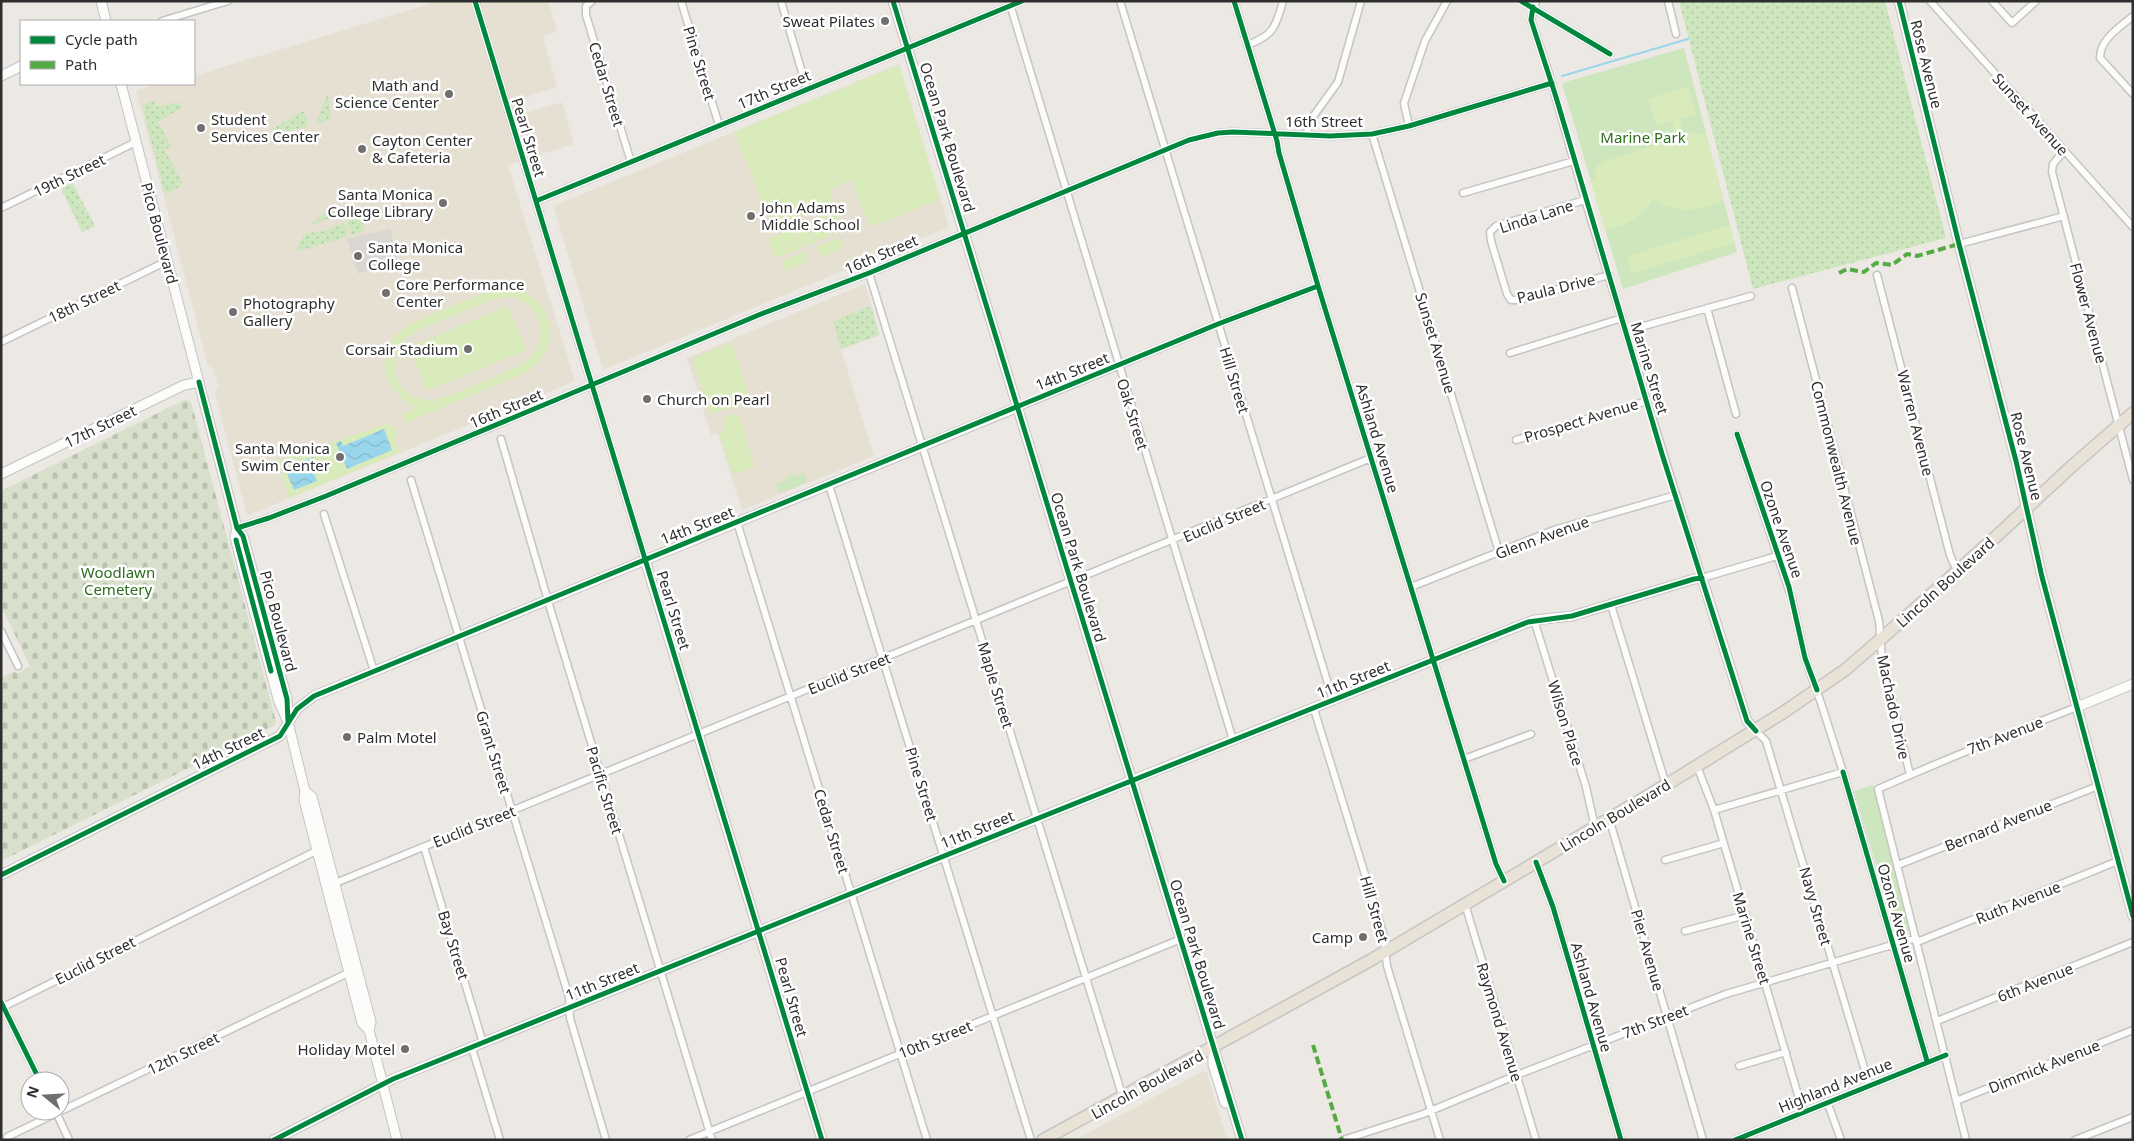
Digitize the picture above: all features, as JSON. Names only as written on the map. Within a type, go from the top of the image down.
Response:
[{"type":"highway","name":"Lincoln Boulevard","points":[[1044,1140],[1056,1137],[1386,950],[1756,731],[1845,670],[2133,413]]},
{"type":"street","points":[[101,1],[106,20]]},
{"type":"street","points":[[165,20],[228,1]]},
{"type":"street","name":"Pearl Street","points":[[475,1],[698,735],[760,931],[822,1140]]},
{"type":"street","name":"Pine Street","points":[[682,1],[719,125]]},
{"type":"street","points":[[781,1],[807,89]]},
{"type":"street","name":"Ocean Park Boulevard","points":[[894,1],[963,233],[1133,780],[1242,1140]]},
{"type":"street","name":"17th Street","points":[[536,201],[908,48],[1009,4],[1022,1]]},
{"type":"street","name":"Hill Street","points":[[1120,1],[1333,700]]},
{"type":"street","name":"Ashland Avenue","points":[[1234,1],[1318,286],[1432,660],[1496,864],[1504,881]]},
{"type":"street","points":[[1247,45],[1266,37],[1272,30],[1277,22],[1283,1]]},
{"type":"street","points":[[1306,135],[1312,118],[1334,90],[1342,71],[1361,1]]},
{"type":"street","points":[[1409,126],[1404,103],[1426,41],[1446,1]]},
{"type":"street","points":[[1521,1],[1534,4],[1610,54]]},
{"type":"street","points":[[1668,1],[1676,34]]},
{"type":"street","name":"Rose Avenue","points":[[1899,1],[1959,244],[2016,461],[2042,577],[2133,916]]},
{"type":"street","name":"Sunset Avenue","points":[[1930,1],[2133,227]]},
{"type":"street","points":[[1992,1],[2012,23],[2036,1]]},
{"type":"street","name":"Cedar Street","points":[[589,3],[586,15],[631,162]]},
{"type":"street","name":"Oak Street","points":[[1009,4],[1233,740]]},
{"type":"street","name":"Marine Street","points":[[1534,4],[1531,20],[1552,84],[1585,200],[1747,721],[1756,731]]},
{"type":"street","points":[[2133,16],[2112,34],[2100,48],[2100,58],[2133,94]]},
{"type":"street","points":[[1,76],[20,66]]},
{"type":"street","name":"16th Street","points":[[237,528],[326,496],[761,314],[869,273],[1189,140],[1218,133],[1247,132],[1347,136],[1372,134],[1409,126],[1552,84]]},
{"type":"street","name":"Pico Boulevard","points":[[121,85],[237,528],[243,536],[250,581],[262,625],[287,699],[288,722],[305,791],[304,800],[331,885],[353,970],[362,1023],[369,1030],[397,1140]]},
{"type":"street","name":"Sunset Avenue","points":[[1372,134],[1499,552]]},
{"type":"street","name":"19th Street","points":[[1,208],[136,142]]},
{"type":"street","name":"Flower Avenue","points":[[2064,150],[2053,164],[2052,172],[2133,480]]},
{"type":"street","points":[[1463,193],[1574,161]]},
{"type":"street","name":"Linda Lane","points":[[1498,264],[1490,232],[1496,226],[1585,200]]},
{"type":"street","points":[[1959,244],[2064,216]]},
{"type":"street","name":"18th Street","points":[[1,342],[167,261]]},
{"type":"street","name":"Paula Drive","points":[[1498,264],[1507,294],[1511,300],[1519,300],[1609,275]]},
{"type":"street","name":"Maple Street","points":[[869,273],[1123,1098]]},
{"type":"street","name":"Warren Avenue","points":[[1877,275],[1950,555],[1957,571]]},
{"type":"street","name":"14th Street","points":[[1,875],[280,736],[297,709],[314,696],[1218,324],[1318,286]]},
{"type":"street","name":"Commonwealth Avenue","points":[[1792,288],[1879,621],[1881,639]]},
{"type":"street","points":[[1626,330],[1751,296]]},
{"type":"street","points":[[1707,308],[1736,414]]},
{"type":"street","points":[[1510,353],[1622,318]]},
{"type":"street","name":"17th Street","points":[[1,474],[184,386],[199,382]]},
{"type":"street","name":"Prospect Avenue","points":[[1516,440],[1647,401]]},
{"type":"street","name":"Ozone Avenue","points":[[1738,434],[1792,599],[1805,658],[1843,772],[1927,1061]]},
{"type":"street","name":"Pacific Street","points":[[501,439],[547,600],[712,1140]]},
{"type":"street","name":"Euclid Street","points":[[331,885],[1371,458]]},
{"type":"street","name":"Grant Street","points":[[411,480],[569,997],[570,1018],[606,1140]]},
{"type":"street","name":"Pine Street","points":[[829,485],[1031,1140]]},
{"type":"street","name":"Glenn Avenue","points":[[1411,587],[1554,530],[1676,495]]},
{"type":"street","points":[[324,514],[374,671]]},
{"type":"street","name":"Cedar Street","points":[[737,522],[927,1140]]},
{"type":"street","name":"11th Street","points":[[274,1140],[382,1085],[569,1007],[1534,620],[1566,617],[1777,556]]},
{"type":"street","points":[[1611,605],[1666,785]]},
{"type":"street","name":"Wilson Place","points":[[1534,620],[1586,788],[1595,827]]},
{"type":"street","points":[[1,631],[18,666]]},
{"type":"street","name":"Machado Drive","points":[[1881,639],[1882,658],[1910,775]]},
{"type":"street","name":"7th Avenue","points":[[1898,865],[1878,789],[1964,751],[2133,684]]},
{"type":"street","name":"Hill Street","points":[[1314,708],[1383,933],[1387,966],[1440,1140]]},
{"type":"street","name":"Navy Street","points":[[1756,731],[1766,741],[1782,790],[1869,1084]]},
{"type":"street","points":[[1464,760],[1531,734]]},
{"type":"street","name":"Marine Street","points":[[1697,766],[1714,810],[1803,1112]]},
{"type":"street","points":[[1714,810],[1843,772]]},
{"type":"street","name":"Bernard Avenue","points":[[1898,865],[2098,786]]},
{"type":"street","name":"Pier Avenue","points":[[1610,818],[1703,1140]]},
{"type":"street","points":[[1665,860],[1724,843]]},
{"type":"street","name":"Bay Street","points":[[424,847],[483,1043]]},
{"type":"street","name":"Euclid Street","points":[[2,1005],[321,849]]},
{"type":"street","name":"Ruth Avenue","points":[[1916,940],[2118,861]]},
{"type":"street","name":"Ashland Avenue","points":[[1536,862],[1553,907],[1621,1140]]},
{"type":"street","points":[[1898,865],[1966,1140]]},
{"type":"street","name":"Raymond Avenue","points":[[1464,904],[1536,1140]]},
{"type":"street","points":[[1685,932],[1746,915]]},
{"type":"street","name":"10th Street","points":[[689,1140],[1181,939]]},
{"type":"street","name":"7th Street","points":[[1343,1140],[1431,1110],[1726,994],[1893,944],[1916,940]]},
{"type":"street","name":"6th Avenue","points":[[1937,1021],[2133,942]]},
{"type":"street","name":"12th Street","points":[[70,1106],[353,970]]},
{"type":"street","points":[[2,1005],[35,1071]]},
{"type":"street","name":"Dimmick Avenue","points":[[1956,1101],[2133,1030]]},
{"type":"street","points":[[472,1048],[500,1140]]},
{"type":"street","name":"Ocean Park Boulevard","points":[[1213,1048],[1213,1065],[1236,1140]]},
{"type":"street","points":[[1739,1066],[1786,1052]]},
{"type":"street","name":"Highland Avenue","points":[[1735,1140],[1946,1054]]},
{"type":"street","points":[[1827,1101],[1842,1140]]},
{"type":"street","points":[[2075,1140],[2133,1117]]},
{"type":"street","name":"12th Street","points":[[8,1137],[40,1121]]},
{"type":"street","points":[[60,1121],[69,1140]]},
{"type":"shaded area","name":"Santa Monica College","points":[[428,1],[548,1],[557,31],[543,37],[557,87],[520,99],[525,113],[562,102],[574,144],[508,165],[575,381],[249,515],[246,512],[215,393],[218,386],[213,368],[208,366],[136,90],[154,85],[195,85],[195,76],[429,4]]},
{"type":"shaded area","name":"John Adams Middle School","points":[[899,64],[949,227],[603,370],[553,206]]},
{"type":"shaded area","points":[[390,229],[398,261],[358,274],[347,239]]},
{"type":"shaded area","points":[[865,284],[880,335],[841,350],[874,456],[742,510],[718,434],[711,435],[687,358]]},
{"type":"shaded area","points":[[1203,1071],[1207,1073],[1227,1140],[1075,1140]]},
{"type":"green space","points":[[1679,1],[1885,1],[1946,238],[1753,289]]},
{"type":"green space","name":"Marine Park","points":[[1684,48],[1737,252],[1623,289],[1562,83]]},
{"type":"green space","points":[[899,65],[940,199],[875,226],[869,224],[851,180],[829,189],[834,202],[773,228],[734,132]]},
{"type":"green space","points":[[1688,86],[1696,114],[1680,119],[1684,135],[1694,132],[1699,135],[1706,133],[1724,201],[1688,210],[1672,207],[1653,199],[1645,211],[1633,220],[1605,230],[1591,182],[1595,178],[1596,167],[1603,162],[1676,138],[1672,121],[1656,126],[1648,99]]},
{"type":"green space","points":[[328,96],[331,119],[316,124],[326,97]]},
{"type":"green space","points":[[155,101],[157,107],[179,102],[183,107],[158,122],[171,146],[165,150],[182,182],[181,186],[165,195],[142,105]]},
{"type":"green space","points":[[303,111],[307,119],[307,127],[274,134],[272,129]]},
{"type":"green space","points":[[72,182],[95,226],[82,232],[61,188]]},
{"type":"green space","points":[[330,210],[340,215],[310,226],[321,215]]},
{"type":"green space","points":[[363,210],[370,214],[362,221],[366,230],[352,235],[346,220]]},
{"type":"green space","points":[[835,211],[843,230],[831,235],[823,216]]},
{"type":"green space","points":[[821,216],[829,236],[817,241],[809,222]]},
{"type":"green space","points":[[807,222],[816,242],[803,247],[795,228]]},
{"type":"green space","points":[[343,223],[347,229],[347,237],[296,252],[304,234],[327,230]]},
{"type":"green space","points":[[1730,225],[1734,243],[1632,273],[1627,256]]},
{"type":"green space","points":[[793,228],[802,248],[789,253],[781,233]]},
{"type":"green space","points":[[780,233],[788,253],[776,258],[768,239]]},
{"type":"green space","points":[[839,238],[843,248],[822,257],[817,246]]},
{"type":"green space","points":[[804,252],[808,262],[786,271],[782,261]]},
{"type":"green space","points":[[510,288],[526,293],[538,302],[546,313],[550,326],[550,340],[545,353],[536,365],[523,374],[405,423],[402,414],[417,408],[397,394],[386,374],[384,363],[391,341],[400,331],[421,319],[471,298]],"holes":[[[509,297],[521,301],[531,308],[537,317],[540,327],[537,349],[530,358],[519,366],[438,399],[429,400],[416,397],[405,391],[395,372],[395,360],[398,349],[405,339],[416,331],[492,300]]]},
{"type":"green space","name":"Corsair Stadium","points":[[508,306],[526,350],[427,391],[409,347]]},
{"type":"green space","points":[[871,306],[879,335],[841,349],[833,321]]},
{"type":"green space","points":[[728,344],[733,345],[750,401],[747,404],[710,414],[693,360],[695,357]]},
{"type":"green space","name":"Woodlawn Cemetery","points":[[186,399],[191,402],[276,722],[274,726],[1,861],[1,678],[15,671],[17,674],[30,666],[1,606],[1,491]]},
{"type":"green space","points":[[738,413],[755,467],[732,474],[719,432],[725,429],[723,423],[727,422],[725,417]]},
{"type":"green space","name":"Santa Monica Swim Center","points":[[389,423],[390,426],[394,424],[398,436],[394,438],[400,452],[289,498],[277,461]]},
{"type":"green space","points":[[804,473],[807,482],[779,492],[776,485],[777,482],[785,481],[786,476]]},
{"type":"green space","points":[[1873,785],[1910,930],[1897,934],[1854,791]]},
{"type":"water","points":[[384,429],[392,450],[347,469],[336,443],[341,441],[343,446]]},
{"type":"water","points":[[313,457],[316,463],[311,466],[317,481],[294,490],[285,469]]},
{"type":"waterway","points":[[1562,76],[1688,39]]},
{"type":"marked path","points":[[1839,273],[1847,269],[1864,272],[1876,263],[1892,265],[1907,254],[1917,256],[1959,244]]},
{"type":"marked path","points":[[1313,1045],[1342,1140]]},
{"type":"cycle path","points":[[475,1],[822,1140]]},
{"type":"cycle path","points":[[893,1],[1242,1140]]},
{"type":"cycle path","points":[[536,201],[1022,1]]},
{"type":"cycle path","points":[[1234,1],[1277,141],[1318,286],[1496,864],[1504,881]]},
{"type":"cycle path","points":[[1521,1],[1610,54]]},
{"type":"cycle path","points":[[1899,1],[1959,244],[2016,461],[2042,577],[2133,916]]},
{"type":"cycle path","points":[[1533,7],[1531,20],[1556,97],[1662,454],[1747,721],[1756,731]]},
{"type":"cycle path","points":[[237,528],[326,496],[761,314],[869,273],[1189,140],[1218,133],[1233,132],[1330,136],[1372,134],[1409,126],[1552,83]]},
{"type":"cycle path","points":[[1,875],[280,736],[297,709],[314,696],[1218,324],[1318,286]]},
{"type":"cycle path","points":[[199,382],[237,528],[243,536],[287,699],[288,722]]},
{"type":"cycle path","points":[[1737,434],[1789,587],[1805,658],[1817,690]]},
{"type":"cycle path","points":[[236,540],[271,671]]},
{"type":"cycle path","points":[[274,1140],[393,1079],[1528,622],[1572,616],[1702,578]]},
{"type":"cycle path","points":[[1843,772],[1927,1061]]},
{"type":"cycle path","points":[[1536,862],[1553,907],[1621,1140]]},
{"type":"cycle path","points":[[1,1002],[35,1071]]},
{"type":"cycle path","points":[[1735,1140],[1946,1055]]},
{"type":"place","name":"Sweat Pilates","points":[[885,21]]},
{"type":"place","name":"Math and Science Center","points":[[449,94]]},
{"type":"place","name":"Student Services Center","points":[[201,128]]},
{"type":"place","name":"Cayton Center & Cafeteria","points":[[362,149]]},
{"type":"place","name":"Santa Monica College Library","points":[[443,203]]},
{"type":"place","name":"John Adams Middle School","points":[[751,216]]},
{"type":"place","name":"Santa Monica College","points":[[358,256]]},
{"type":"place","name":"Core Performance Center","points":[[386,293]]},
{"type":"place","name":"Photography Gallery","points":[[233,312]]},
{"type":"place","name":"Corsair Stadium","points":[[468,349]]},
{"type":"place","name":"Church on Pearl","points":[[647,399]]},
{"type":"place","name":"Santa Monica Swim Center","points":[[340,457]]},
{"type":"place","name":"Palm Motel","points":[[347,737]]},
{"type":"place","name":"Camp","points":[[1363,937]]},
{"type":"place","name":"Holiday Motel","points":[[405,1049]]}]
